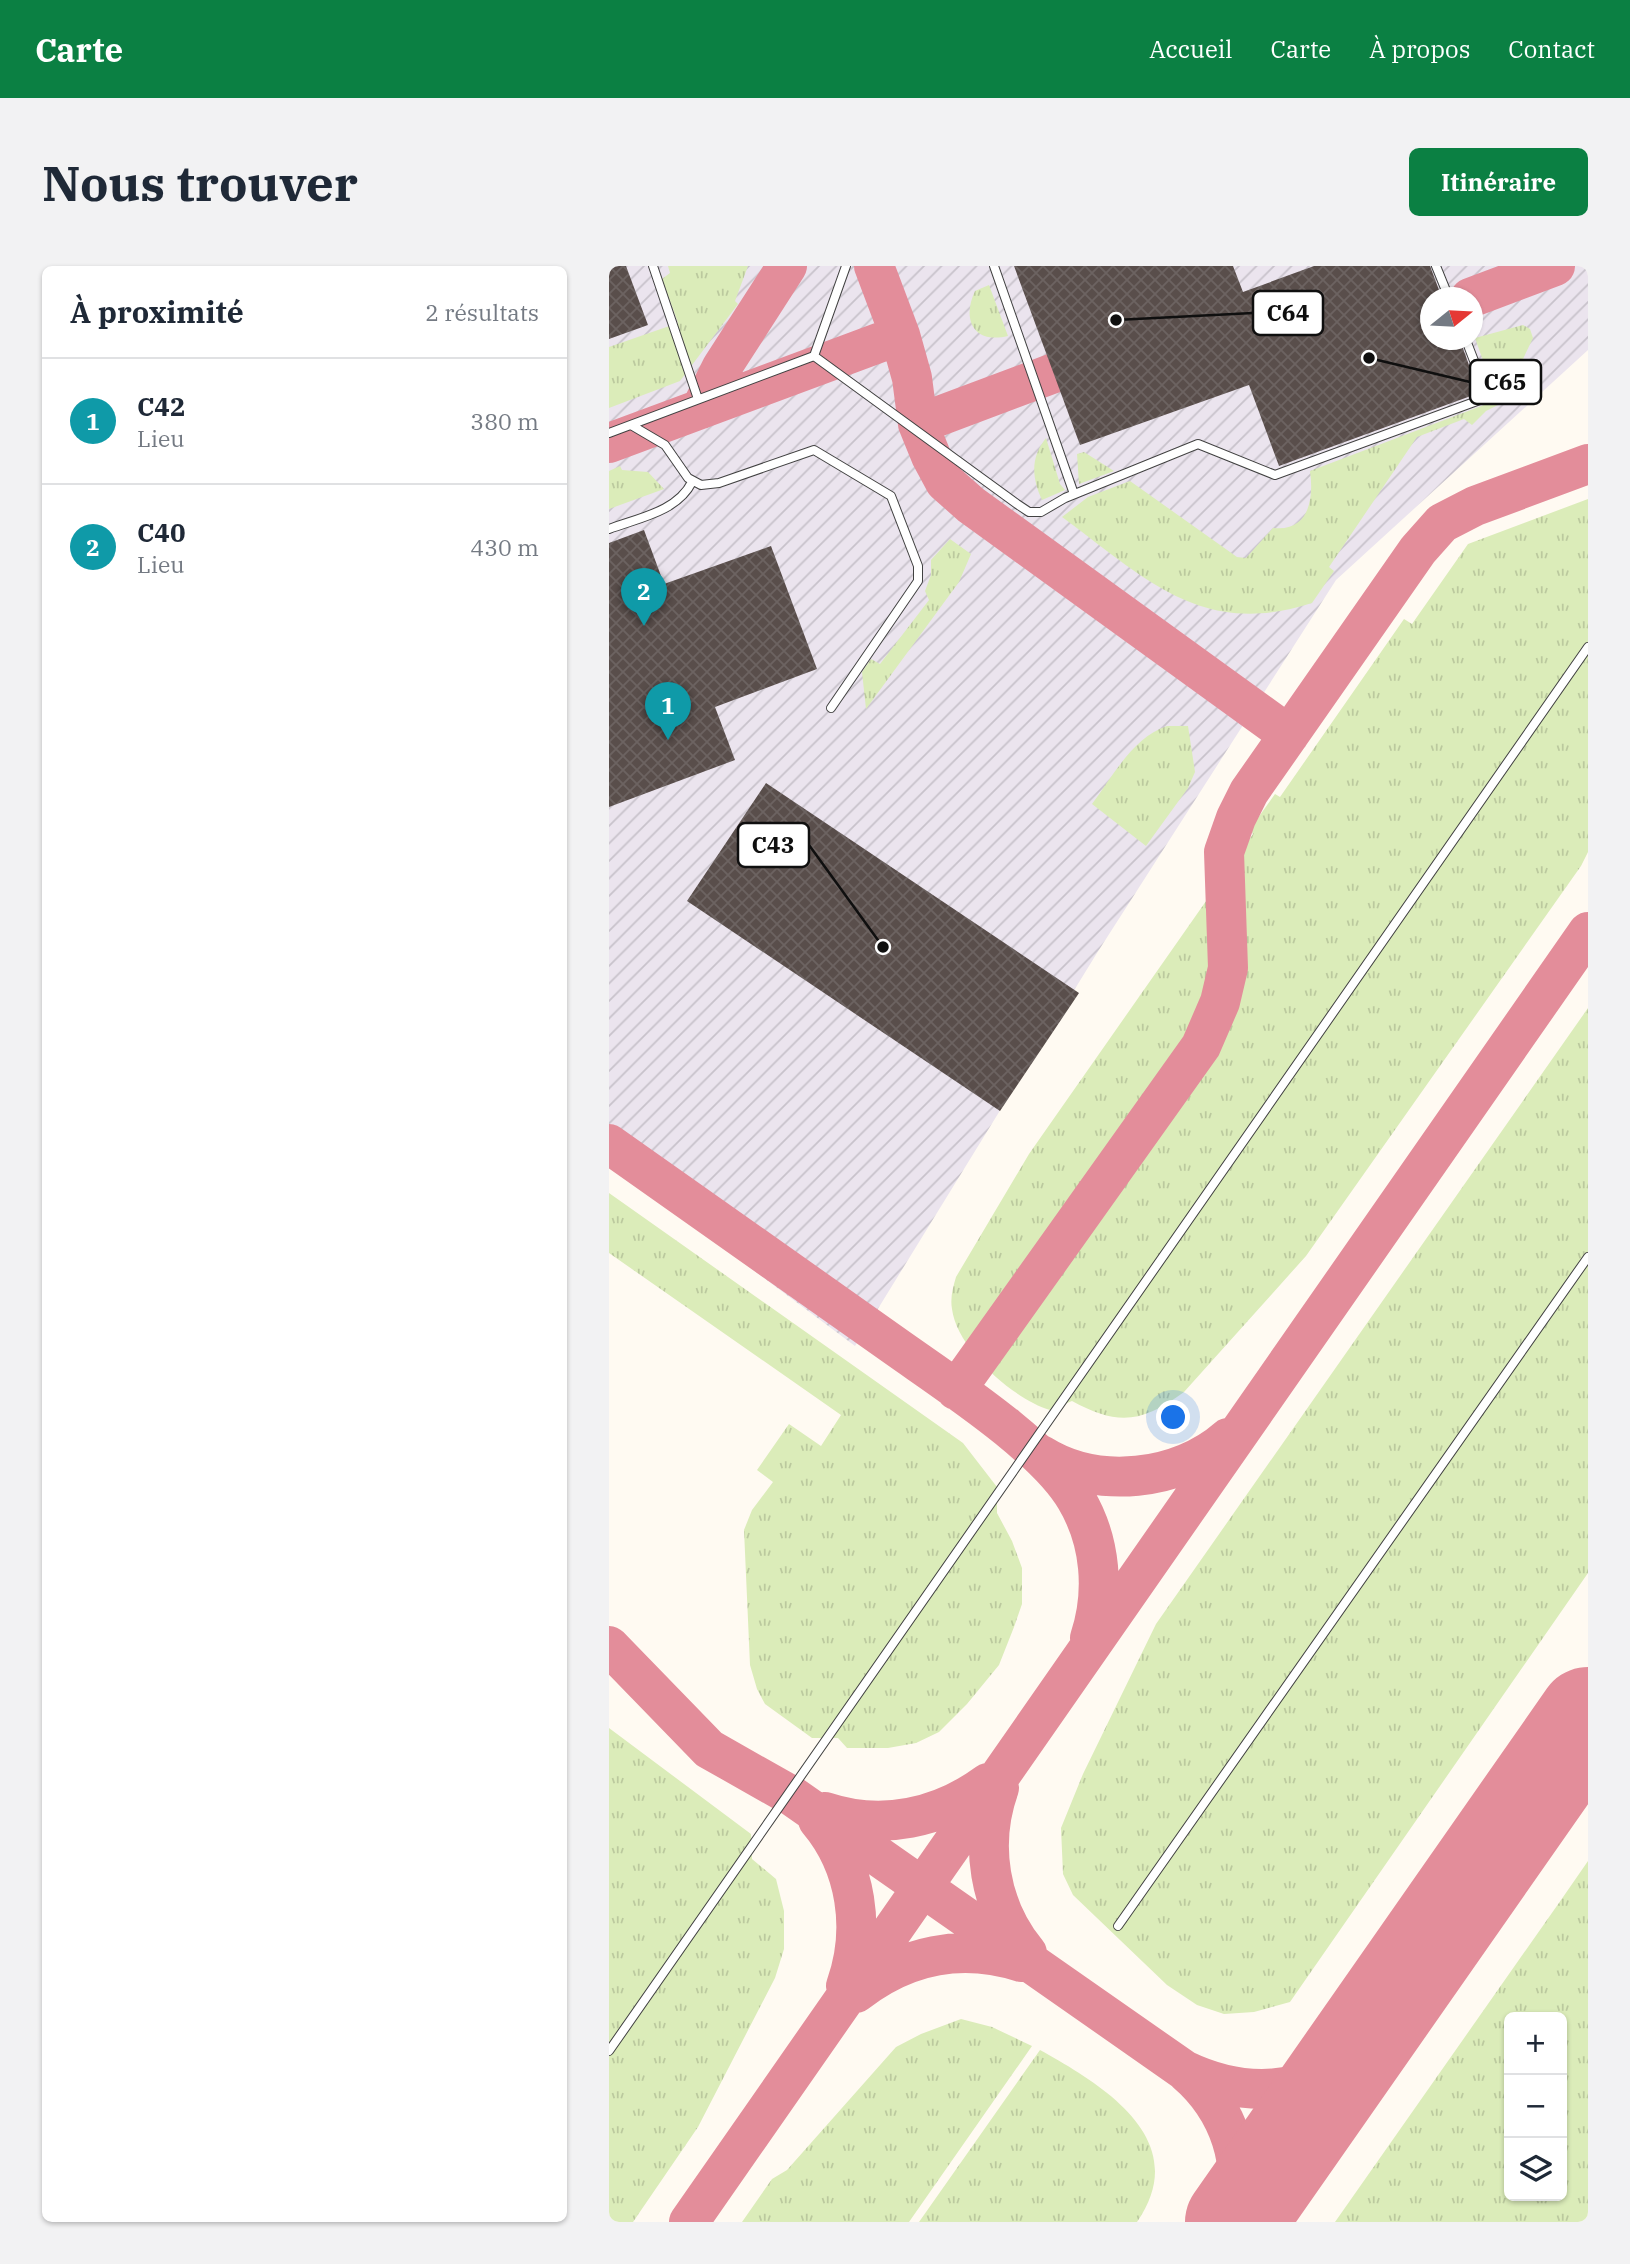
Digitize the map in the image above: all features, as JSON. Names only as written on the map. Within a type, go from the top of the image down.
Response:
[{"type":"lane","points":[[653,266],[698,399]]},
{"type":"lane","points":[[814,356],[846,266]]},
{"type":"lane","points":[[994,266],[1074,495]]},
{"type":"lane","points":[[1436,266],[1445,287]]},
{"type":"lane","points":[[814,356],[1029,512],[1041,512],[1074,495],[1198,444],[1275,475],[1487,397],[1470,350]]},
{"type":"lane","points":[[609,433],[814,356]]},
{"type":"lane","points":[[631,425],[665,445],[692,482],[701,485],[719,482],[814,450],[891,496],[918,566],[918,581],[831,708]]},
{"type":"lane","points":[[609,529],[671,506],[681,498],[692,482]]},
{"type":"lane","points":[[609,2051],[1588,648]]},
{"type":"lane","points":[[1118,1926],[1588,1257]]},
{"type":"shaded area","points":[[609,266],[1588,266],[1588,350],[1336,580],[1097,953],[855,1346],[609,1162]]},
{"type":"green space","points":[[668,266],[748,266],[735,301],[738,304],[680,381],[609,408],[609,347],[678,323],[662,279],[670,273]]},
{"type":"green space","points":[[989,285],[1008,336],[987,337],[974,328],[971,321],[971,302],[975,291]]},
{"type":"green space","points":[[1523,325],[1530,329],[1533,338],[1502,403],[1486,411],[1472,425],[1464,419],[1417,437],[1329,567],[1334,571],[1312,603],[1273,612],[1238,613],[1206,608],[1149,581],[1062,517],[1088,497],[1130,481],[1237,557],[1246,558],[1273,528],[1295,525],[1302,519],[1310,502],[1310,471],[1497,400],[1479,350],[1483,350],[1483,336]]},
{"type":"green space","points":[[1046,438],[1060,484],[1065,490],[1042,500],[1034,468],[1037,453]]},
{"type":"green space","points":[[1084,452],[1114,471],[1079,484],[1077,454]]},
{"type":"green space","points":[[620,466],[622,470],[648,472],[664,489],[609,509],[609,471]]},
{"type":"green space","points":[[1588,499],[1588,852],[1581,866],[1306,1256],[1184,1392],[1155,1410],[1129,1418],[1103,1414],[1072,1401],[1050,1410],[1020,1395],[1004,1384],[975,1356],[956,1324],[951,1301],[956,1277],[1029,1154],[1253,834],[1250,829],[1275,794],[1280,797],[1404,619],[1412,624],[1468,544]]},
{"type":"green space","points":[[950,539],[971,554],[959,582],[866,709],[862,672],[871,659],[880,664],[929,600],[925,591],[931,575],[931,560]]},
{"type":"green space","points":[[1167,726],[1188,726],[1195,772],[1188,788],[1146,846],[1092,804],[1134,748],[1155,731]]},
{"type":"green space","points":[[1588,1008],[1588,1573],[1290,2002],[1254,2012],[1224,2014],[1197,2005],[1167,1985],[1073,1895],[1063,1874],[1061,1828],[1083,1774],[1156,1624]]},
{"type":"green space","points":[[609,1193],[963,1443],[997,1487],[997,1513],[1022,1568],[1022,1604],[999,1665],[967,1704],[939,1732],[916,1743],[888,1748],[847,1748],[838,1738],[812,1738],[765,1704],[750,1665],[744,1530],[752,1510],[773,1482],[757,1470],[789,1424],[821,1446],[841,1415],[609,1253]]},
{"type":"green space","points":[[609,1728],[751,1834],[752,1859],[776,1879],[784,1911],[784,1949],[775,1978],[698,2127],[633,2222],[609,2222]]},
{"type":"green space","points":[[1588,1861],[1588,2222],[1335,2222]]},
{"type":"green space","points":[[961,2019],[992,2027],[1032,2046],[909,2222],[742,2222],[772,2179],[787,2170],[896,2047]]},
{"type":"green space","points":[[1040,2050],[1090,2080],[1113,2098],[1133,2118],[1148,2141],[1155,2165],[1152,2193],[1137,2222],[919,2222]]},
{"type":"building","points":[[609,266],[626,266],[648,325],[609,339]]},
{"type":"building","points":[[1014,266],[1233,266],[1243,292],[1314,266],[1430,266],[1438,287],[1420,287],[1420,350],[1464,350],[1479,393],[1279,466],[1249,385],[1080,445]]},
{"type":"building","points":[[644,530],[664,584],[771,546],[817,669],[715,707],[735,760],[609,807],[609,543]]},
{"type":"building","points":[[766,783],[1079,993],[1000,1111],[687,901]]},
{"type":"taxiway","points":[[701,409],[722,367],[787,266]]},
{"type":"taxiway","points":[[874,266],[900,335],[912,378],[918,424],[945,482],[971,505],[1289,735]]},
{"type":"taxiway","points":[[1483,293],[1555,266]]},
{"type":"taxiway","points":[[609,443],[900,335]]},
{"type":"taxiway","points":[[918,424],[1054,373]]},
{"type":"taxiway","points":[[956,1390],[1201,1046],[1220,1002],[1228,968],[1224,852],[1249,792],[1418,550],[1442,523],[1475,506],[1588,464]]},
{"type":"taxiway","points":[[689,2222],[1588,932]]},
{"type":"taxiway","points":[[609,1144],[967,1397],[1042,1458],[1076,1499],[1091,1532],[1099,1585],[1090,1638]]},
{"type":"taxiway","points":[[1041,1455],[1063,1466],[1087,1473],[1137,1476],[1186,1464],[1208,1453],[1228,1438]]},
{"type":"taxiway","points":[[609,1646],[709,1749],[792,1796],[1184,2070],[1228,2085],[1273,2088],[1317,2078],[1337,2066],[1355,2050]]},
{"type":"taxiway","points":[[825,1812],[868,1820],[910,1818],[950,1805],[988,1783]]},
{"type":"taxiway","points":[[999,1788],[990,1831],[991,1874],[1004,1916],[1027,1953]]},
{"type":"taxiway","points":[[818,1820],[842,1857],[854,1899],[856,1943],[846,1986]]},
{"type":"taxiway","points":[[856,1993],[894,1969],[934,1956],[977,1953],[1021,1962]]},
{"type":"taxiway","points":[[1186,2072],[1214,2103],[1232,2140],[1238,2180],[1230,2222]]},
{"type":"runway","points":[[1235,2222],[1588,1717]]},
{"type":"place","name":"C64","points":[[1116,320]]},
{"type":"place","name":"C65","points":[[1369,358]]},
{"type":"place","name":"C40","points":[[644,626]]},
{"type":"place","name":"C42","points":[[668,740]]},
{"type":"place","name":"C43","points":[[883,947]]}]
